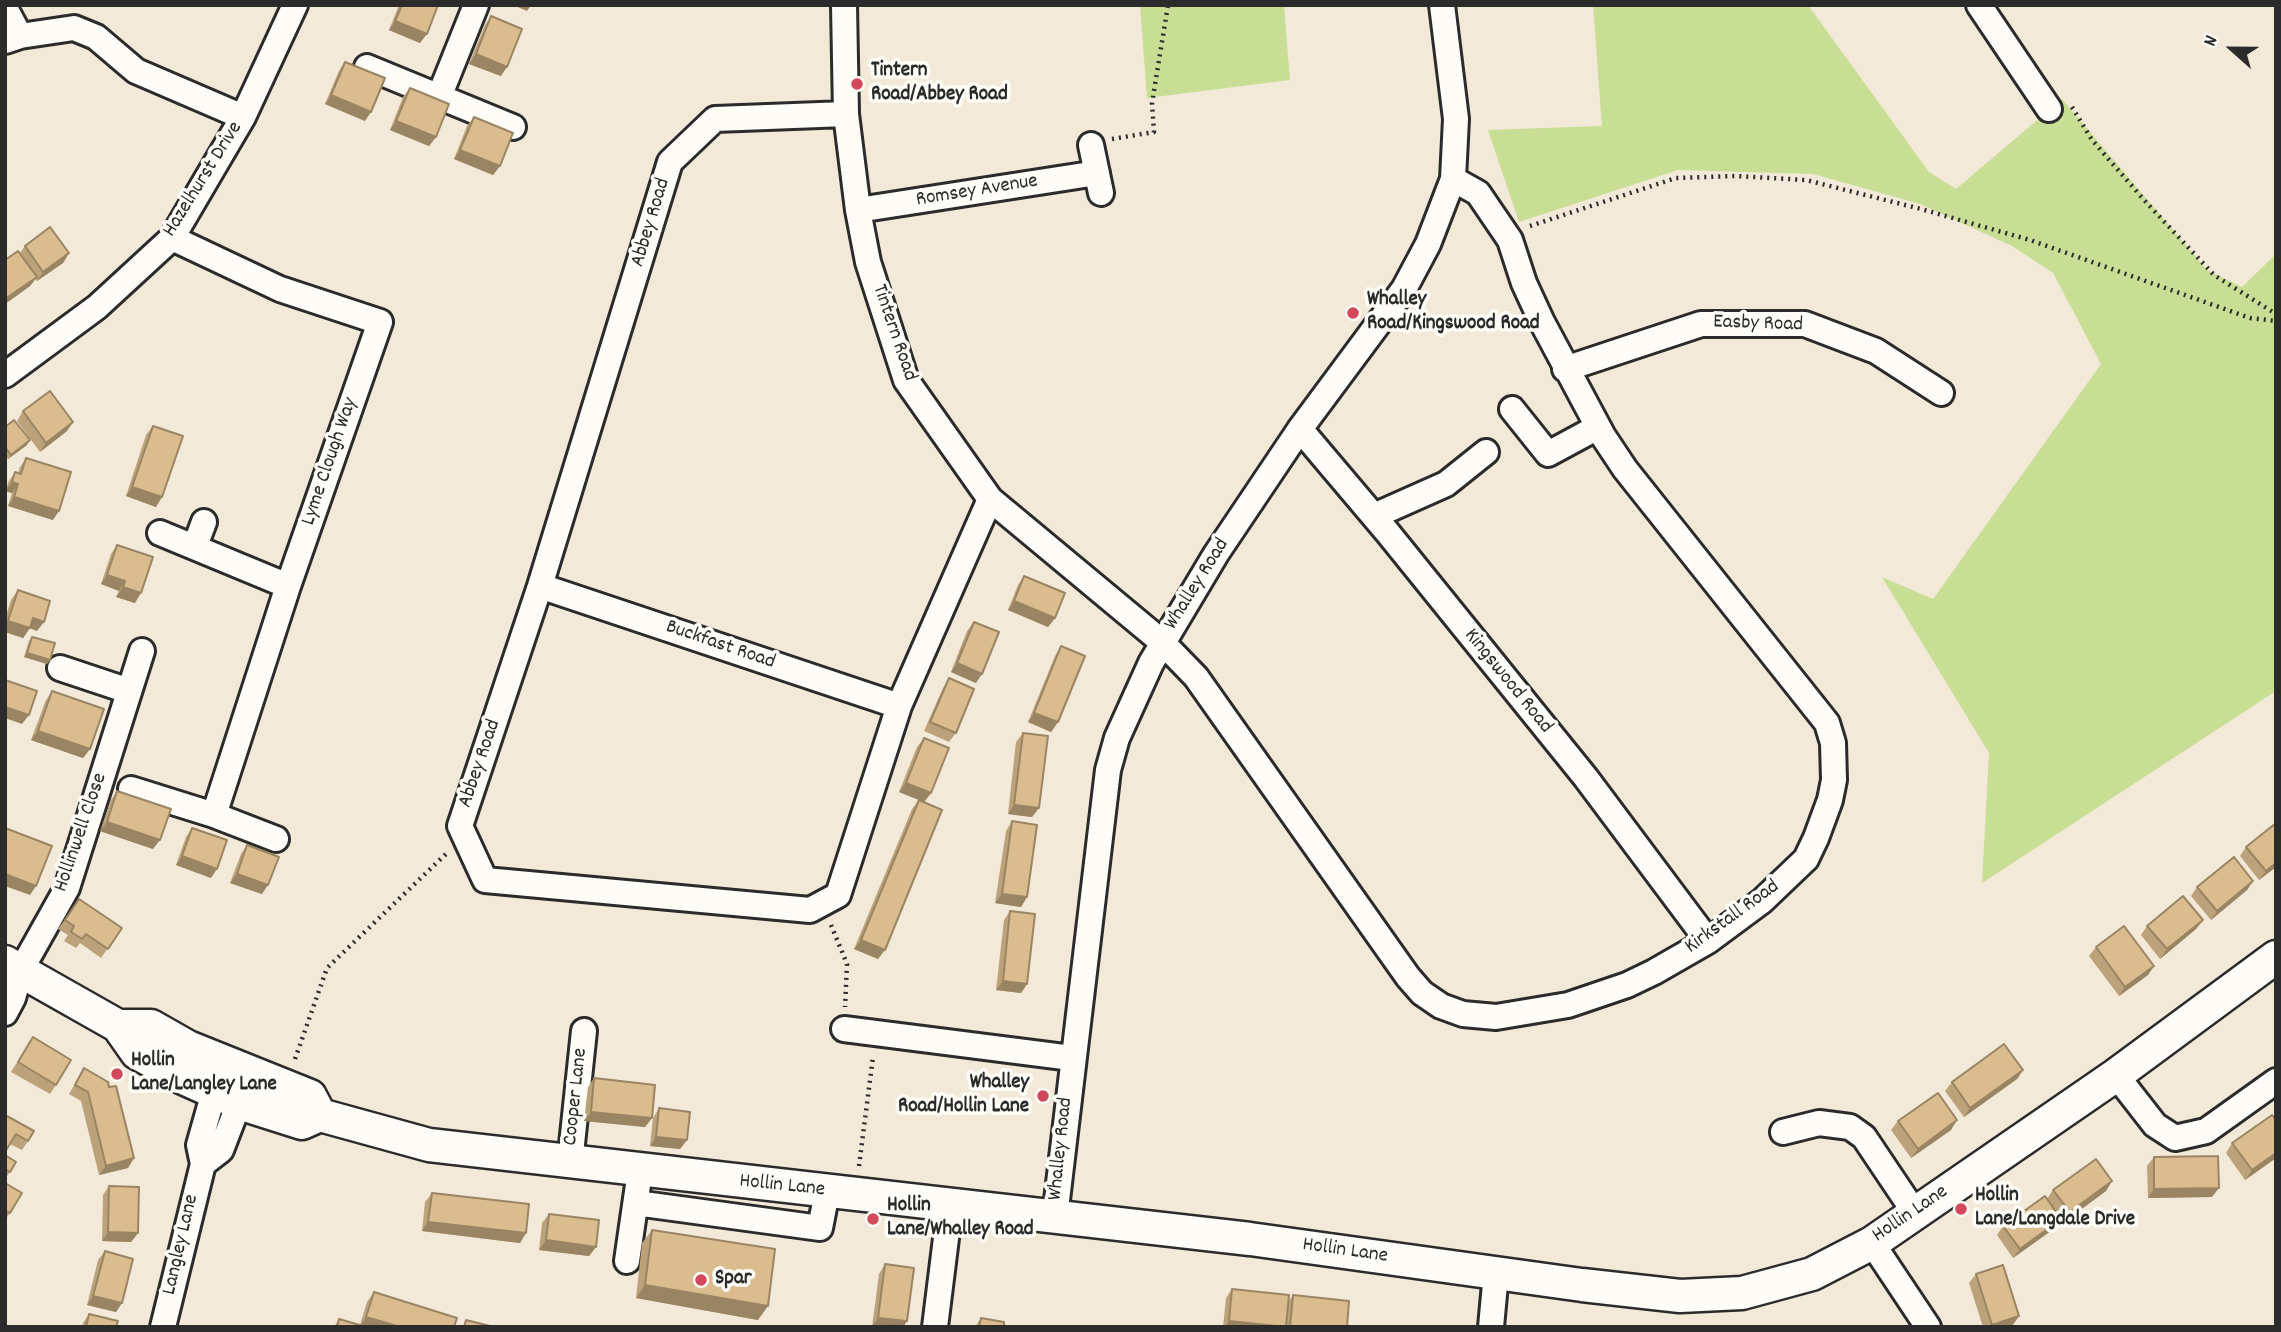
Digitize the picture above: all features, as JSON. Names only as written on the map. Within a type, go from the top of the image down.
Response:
[{"type":"main road","name":"Hollin Lane","points":[[13,966],[118,1026],[136,1053],[226,1097],[302,1123],[320,1115],[429,1145],[1250,1239],[1680,1296],[1742,1293],[1812,1273],[1872,1243],[2116,1075],[2276,957]]},
{"type":"main road","name":"Hollin Lane","points":[[118,1026],[151,1026],[188,1047],[310,1096],[320,1115]]},
{"type":"street","name":"Hazelhurst Drive","points":[[5,375],[97,307],[172,238],[243,117],[295,5]]},
{"type":"street","points":[[439,97],[476,5]]},
{"type":"street","name":"Tintern Road","points":[[844,5],[846,114],[858,210],[869,262],[906,380],[990,499],[1162,642]]},
{"type":"street","name":"Whalley Road","points":[[1055,1217],[1108,770],[1117,738],[1162,642],[1216,554],[1300,429],[1404,289],[1428,244],[1453,179],[1456,118],[1442,5]]},
{"type":"street","points":[[1979,5],[2049,109]]},
{"type":"street","points":[[5,8],[13,38],[74,29],[96,37],[136,71],[243,117]]},
{"type":"street","points":[[367,67],[513,127]]},
{"type":"street","name":"Abbey Road","points":[[823,903],[810,910],[485,880],[460,826],[540,586],[670,162],[715,119],[846,114]]},
{"type":"street","name":"Romsey Avenue","points":[[858,210],[1099,183],[1091,145]]},
{"type":"street","name":"Kirkstall Road","points":[[1162,642],[1211,695],[1408,977],[1422,993],[1441,1006],[1463,1014],[1496,1017],[1568,1005],[1627,985],[1708,941],[1762,901],[1806,859],[1825,818],[1834,780],[1833,743],[1827,723],[1625,469],[1566,369],[1524,283],[1506,233],[1478,193],[1453,179]]},
{"type":"street","name":"Lyme Clough Way","points":[[172,238],[280,289],[380,322],[288,586],[214,815]]},
{"type":"street","name":"Easby Road","points":[[1566,369],[1701,324],[1805,324],[1876,351],[1941,393]]},
{"type":"street","points":[[1512,409],[1548,454],[1598,427]]},
{"type":"street","name":"Kingswood Road","points":[[1300,429],[1586,778],[1708,941]]},
{"type":"street","points":[[1374,516],[1446,484],[1486,452]]},
{"type":"street","points":[[823,903],[838,895],[899,706],[990,499]]},
{"type":"street","points":[[195,546],[204,522]]},
{"type":"street","points":[[160,533],[288,586]]},
{"type":"street","name":"Buckfast Road","points":[[540,586],[899,706]]},
{"type":"street","name":"Hollinwell Close","points":[[5,1013],[13,998],[13,966],[67,888],[142,651]]},
{"type":"street","points":[[60,668],[129,691]]},
{"type":"street","points":[[131,789],[214,815],[276,839]]},
{"type":"street","points":[[844,1029],[1072,1058]]},
{"type":"street","name":"Cooper Lane","points":[[570,1163],[584,1031]]},
{"type":"street","name":"Langley Lane","points":[[163,1327],[203,1164],[221,1150],[226,1097],[238,1068]]},
{"type":"street","points":[[2116,1075],[2155,1125],[2175,1138],[2206,1131],[2276,1080]]},
{"type":"street","points":[[1783,1132],[1819,1123],[1850,1127],[1864,1137],[1915,1213]]},
{"type":"street","points":[[627,1261],[640,1171]]},
{"type":"street","points":[[636,1203],[820,1228],[841,1193]]},
{"type":"street","points":[[935,1327],[950,1206]]},
{"type":"street","points":[[1872,1243],[1928,1327]]},
{"type":"street","points":[[1491,1327],[1496,1273]]},
{"type":"path","points":[[1091,145],[1126,135],[1154,132],[1152,103],[1168,5]]},
{"type":"path","points":[[2049,109],[2067,100],[2081,118],[2092,140],[2214,275],[2276,314]]},
{"type":"path","points":[[1506,233],[1676,178],[1736,176],[1806,180],[2030,240],[2250,318],[2276,321]]},
{"type":"path","points":[[285,1087],[327,968],[464,836]]},
{"type":"path","points":[[823,903],[847,964],[844,1029]]},
{"type":"path","points":[[841,1193],[876,1033]]},
{"type":"green space","points":[[1140,5],[1284,5],[1290,80],[1147,98]]},
{"type":"green space","points":[[1593,5],[1808,5],[1929,172],[1956,189],[2062,99],[2207,270],[2242,287],[2276,254],[2276,691],[1982,883],[1989,753],[1882,577],[1933,599],[2101,364],[2053,273],[2012,246],[1920,204],[1813,174],[1678,170],[1519,222],[1488,130],[1602,126]]},
{"type":"building","points":[[402,5],[438,5],[427,34],[395,21]]},
{"type":"building","points":[[491,16],[522,29],[507,67],[476,54]]},
{"type":"building","points":[[345,62],[385,78],[371,112],[331,95]]},
{"type":"building","points":[[410,88],[449,104],[436,137],[396,121]]},
{"type":"building","points":[[474,117],[513,133],[500,166],[460,150]]},
{"type":"building","points":[[50,227],[69,253],[43,272],[25,246]]},
{"type":"building","points":[[18,251],[37,277],[5,299],[5,260]]},
{"type":"building","points":[[50,391],[73,422],[46,443],[23,411]]},
{"type":"building","points":[[14,420],[30,440],[11,455],[5,447],[5,427]]},
{"type":"building","points":[[153,426],[183,436],[162,497],[132,487]]},
{"type":"building","points":[[26,458],[71,472],[59,511],[14,497],[18,484],[12,482],[15,472],[21,474]]},
{"type":"building","points":[[117,545],[153,557],[141,593],[123,587],[125,581],[107,575]]},
{"type":"building","points":[[1024,576],[1065,593],[1055,618],[1014,601]]},
{"type":"building","points":[[18,590],[50,601],[44,622],[33,618],[30,628],[8,621]]},
{"type":"building","points":[[974,622],[999,632],[982,674],[957,663]]},
{"type":"building","points":[[32,637],[55,643],[50,660],[27,653]]},
{"type":"building","points":[[1061,646],[1085,656],[1058,722],[1034,713]]},
{"type":"building","points":[[949,678],[974,689],[956,733],[930,722]]},
{"type":"building","points":[[5,680],[37,691],[29,715],[5,707]]},
{"type":"building","points":[[52,691],[104,709],[90,749],[38,731]]},
{"type":"building","points":[[1023,733],[1048,736],[1039,808],[1014,805]]},
{"type":"building","points":[[924,738],[949,748],[931,793],[906,783]]},
{"type":"building","points":[[117,791],[171,809],[160,840],[107,822]]},
{"type":"building","points":[[919,800],[942,810],[885,950],[861,940]]},
{"type":"building","points":[[1012,821],[1037,825],[1027,897],[1002,894]]},
{"type":"building","points":[[2276,823],[2276,863],[2266,871],[2246,847]]},
{"type":"building","points":[[5,828],[52,846],[36,886],[5,874]]},
{"type":"building","points":[[192,828],[227,840],[217,869],[182,856]]},
{"type":"building","points":[[247,845],[279,857],[268,885],[237,874]]},
{"type":"building","points":[[2234,857],[2253,881],[2217,911],[2197,887]]},
{"type":"building","points":[[2183,896],[2203,920],[2167,949],[2147,926]]},
{"type":"building","points":[[79,899],[122,928],[108,949],[86,934],[82,939],[71,932],[74,926],[65,920]]},
{"type":"building","points":[[1010,911],[1035,914],[1027,984],[1003,981]]},
{"type":"building","points":[[2124,926],[2154,966],[2125,987],[2096,947]]},
{"type":"building","points":[[33,1037],[71,1060],[56,1085],[18,1062]]},
{"type":"building","points":[[2004,1044],[2023,1070],[1970,1108],[1952,1082]]},
{"type":"building","points":[[84,1068],[108,1082],[109,1087],[116,1086],[134,1158],[106,1166],[88,1092],[75,1085]]},
{"type":"building","points":[[594,1078],[655,1085],[652,1118],[591,1112]]},
{"type":"building","points":[[1938,1093],[1957,1120],[1918,1149],[1898,1121]]},
{"type":"building","points":[[659,1108],[690,1112],[687,1140],[656,1137]]},
{"type":"building","points":[[5,1115],[34,1131],[28,1141],[16,1134],[5,1152]]},
{"type":"building","points":[[2272,1115],[2276,1120],[2276,1153],[2252,1170],[2232,1143]]},
{"type":"building","points":[[5,1155],[16,1162],[10,1172],[5,1169]]},
{"type":"building","points":[[2218,1156],[2219,1188],[2154,1189],[2154,1157]]},
{"type":"building","points":[[2096,1159],[2112,1181],[2070,1212],[2053,1190]]},
{"type":"building","points":[[5,1183],[22,1193],[10,1213],[5,1210]]},
{"type":"building","points":[[109,1186],[139,1187],[138,1233],[108,1232]]},
{"type":"building","points":[[432,1193],[529,1204],[526,1233],[428,1222]]},
{"type":"building","points":[[2045,1196],[2061,1219],[2020,1249],[2003,1226]]},
{"type":"building","points":[[549,1214],[599,1220],[596,1247],[546,1240]]},
{"type":"building","name":"Spar","points":[[652,1230],[775,1249],[768,1306],[645,1285]]},
{"type":"building","points":[[105,1251],[133,1259],[122,1303],[93,1296]]},
{"type":"building","points":[[885,1264],[914,1268],[907,1321],[878,1318]]},
{"type":"building","points":[[2003,1265],[2019,1316],[1992,1325],[1976,1274]]},
{"type":"building","points":[[1232,1289],[1289,1295],[1286,1327],[1229,1321]]},
{"type":"building","points":[[374,1292],[457,1318],[454,1327],[400,1327],[366,1317]]},
{"type":"building","points":[[1293,1295],[1349,1301],[1347,1327],[1290,1327]]},
{"type":"building","points":[[89,1314],[118,1321],[116,1327],[86,1327]]},
{"type":"building","points":[[981,1318],[1004,1322],[1004,1327],[979,1327]]},
{"type":"building","points":[[339,1319],[363,1326],[363,1327],[337,1327]]},
{"type":"building","points":[[466,1320],[494,1327],[464,1327]]},
{"type":"place","name":"Tintern Road/Abbey Road","points":[[857,84]]},
{"type":"place","name":"Whalley Road/Kingswood Road","points":[[1353,313]]},
{"type":"place","name":"Hollin Lane/Langley Lane","points":[[117,1074]]},
{"type":"place","name":"Whalley Road/Hollin Lane","points":[[1043,1096]]},
{"type":"place","name":"Hollin Lane/Langdale Drive","points":[[1961,1209]]},
{"type":"place","name":"Hollin Lane/Whalley Road","points":[[873,1219]]},
{"type":"place","name":"Spar","points":[[701,1280]]}]
